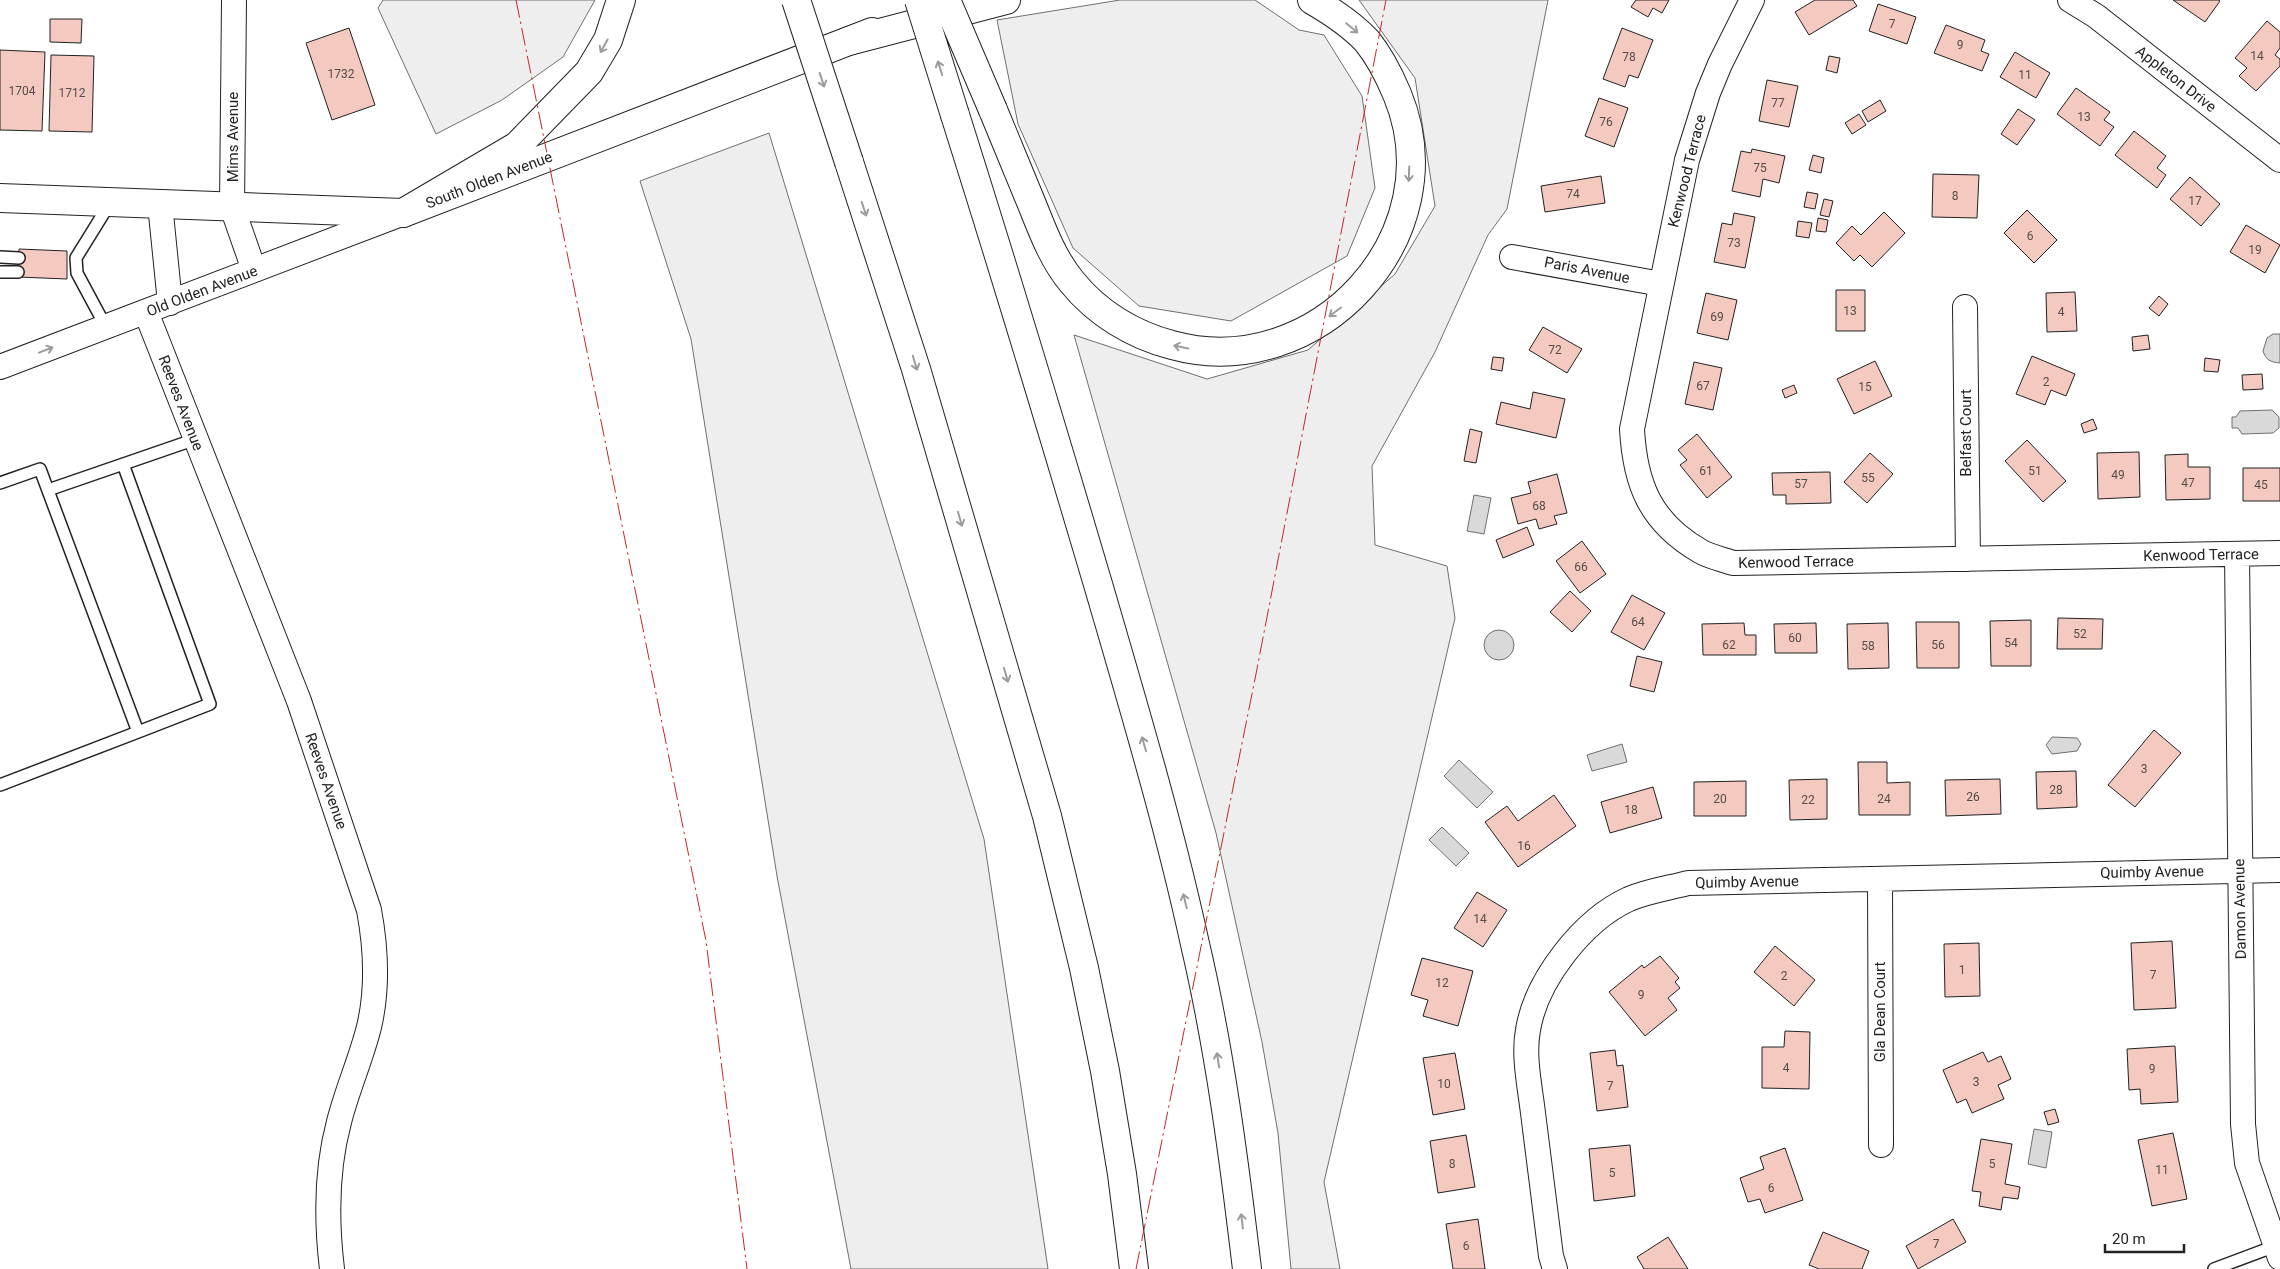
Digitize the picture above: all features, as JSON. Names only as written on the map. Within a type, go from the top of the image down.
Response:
[{"type":"main road","points":[[403,213],[517,146],[589,72],[608,40],[621,0]]},
{"type":"main road","points":[[796,0],[916,368],[1047,816],[1084,968],[1105,1071],[1122,1174],[1134,1269]]},
{"type":"main road","points":[[919,0],[1025,335],[1156,786],[1196,944],[1217,1050],[1234,1158],[1248,1269]]},
{"type":"main road","points":[[946,0],[1051,251],[1071,281],[1093,304],[1122,326],[1153,340],[1185,349],[1222,352],[1258,348],[1290,338],[1320,323],[1350,301],[1372,276],[1391,245],[1403,215],[1410,179],[1410,143],[1402,108],[1387,71],[1367,41],[1334,13],[1312,0]]},
{"type":"main road","name":"South Olden Avenue","points":[[0,198],[403,213],[849,41],[950,0]]},
{"type":"main road","points":[[849,41],[1006,0]]},
{"type":"street","name":"Mims Avenue","points":[[234,0],[232,207],[254,270]]},
{"type":"street","name":"Kenwood Terrace","points":[[1752,0],[1720,64],[1708,93],[1687,160],[1632,430],[1634,461],[1642,488],[1656,513],[1676,535],[1701,552],[1732,563],[2280,553]]},
{"type":"street","name":"Appleton Drive","points":[[2070,0],[2096,16],[2280,160]]},
{"type":"street","points":[[160,204],[170,303]]},
{"type":"street","name":"Old Olden Avenue","points":[[0,367],[403,213]]},
{"type":"street","name":"Paris Avenue","points":[[1512,257],[1661,284]]},
{"type":"street","name":"Belfast Court","points":[[1965,307],[1968,559]]},
{"type":"street","name":"Reeves Avenue","points":[[146,312],[299,702],[370,910],[374,935],[375,984],[369,1026],[338,1122],[329,1173],[327,1226],[332,1269]]},
{"type":"street","name":"Damon Avenue","points":[[2236,554],[2243,1124],[2247,1163],[2278,1250]]},
{"type":"street","name":"Quimby Avenue","points":[[1555,1269],[1551,1256],[1528,1073],[1527,1031],[1534,1004],[1553,969],[1576,940],[1604,916],[1629,899],[1688,883],[2280,870]]},
{"type":"street","name":"Gla Dean Court","points":[[1880,879],[1881,1145]]},
{"type":"lane","points":[[106,327],[72,273],[71,258],[111,202]]},
{"type":"lane","points":[[0,257],[19,258]]},
{"type":"lane","points":[[0,272],[18,272]]},
{"type":"lane","points":[[48,490],[196,439]]},
{"type":"lane","points":[[0,785],[210,704],[123,464]]},
{"type":"lane","points":[[0,483],[40,469],[138,732]]},
{"type":"lane","points":[[2214,1269],[2278,1250]]},
{"type":"shaded area","points":[[383,0],[595,0],[563,57],[502,100],[436,134],[378,8]]},
{"type":"shaded area","points":[[1120,0],[1255,0],[1299,30],[1324,35],[1362,96],[1375,188],[1347,256],[1231,321],[1139,306],[1073,248],[1018,124],[997,20]]},
{"type":"shaded area","points":[[1359,0],[1548,0],[1507,209],[1488,235],[1435,352],[1372,466],[1375,545],[1447,566],[1455,618],[1324,1182],[1340,1269],[1291,1269],[1278,1133],[1262,1042],[1216,833],[1074,335],[1207,379],[1308,350],[1395,274],[1435,206],[1415,78]]},
{"type":"shaded area","points":[[769,133],[984,839],[1048,1269],[851,1269],[777,876],[691,339],[640,181]]},
{"type":"shaded area","points":[[2273,334],[2280,334],[2280,363],[2269,360],[2263,351],[2267,338]]},
{"type":"shaded area","points":[[2272,410],[2279,417],[2279,428],[2273,433],[2242,434],[2238,428],[2232,428],[2232,417],[2236,417],[2240,411]]},
{"type":"shaded area","points":[[1474,495],[1491,498],[1484,534],[1467,531]]},
{"type":"shaded area","points":[[1499,630],[1505,631],[1513,639],[1513,651],[1505,659],[1499,660],[1493,659],[1485,651],[1484,645],[1485,639],[1493,631]]},
{"type":"shaded area","points":[[2052,737],[2077,738],[2081,744],[2077,751],[2052,754],[2046,745]]},
{"type":"shaded area","points":[[1622,744],[1627,762],[1592,771],[1587,755]]},
{"type":"shaded area","points":[[1459,760],[1493,792],[1477,808],[1444,776]]},
{"type":"shaded area","points":[[1442,827],[1469,853],[1456,866],[1429,840]]},
{"type":"shaded area","points":[[2034,1129],[2052,1132],[2046,1168],[2028,1164]]},
{"type":"building","points":[[1636,0],[1669,0],[1662,13],[1653,8],[1648,17],[1631,7]]},
{"type":"building","points":[[1815,0],[1853,0],[1857,6],[1809,35],[1795,12]]},
{"type":"building","points":[[2173,0],[2218,0],[2220,1],[2205,22]]},
{"type":"building","points":[[1878,4],[1916,17],[1907,44],[1869,31]]},
{"type":"building","points":[[50,19],[82,19],[81,43],[50,42]]},
{"type":"building","points":[[2267,21],[2280,32],[2280,48],[2275,55],[2280,59],[2280,66],[2256,91],[2239,76],[2247,68],[2235,58]]},
{"type":"building","points":[[1946,25],[1985,40],[1981,51],[1989,54],[1982,71],[1934,53]]},
{"type":"building","points":[[349,28],[375,105],[332,120],[306,43]]},
{"type":"building","points":[[1622,28],[1653,40],[1638,78],[1629,75],[1625,87],[1603,79]]},
{"type":"building","points":[[0,50],[45,52],[42,131],[0,130]]},
{"type":"building","points":[[2015,52],[2050,73],[2036,98],[2000,77]]},
{"type":"building","points":[[51,55],[94,56],[92,132],[49,131]]},
{"type":"building","points":[[1829,56],[1840,58],[1837,73],[1826,70]]},
{"type":"building","points":[[1767,80],[1798,86],[1789,127],[1759,121]]},
{"type":"building","points":[[2076,88],[2110,112],[2104,120],[2114,127],[2100,146],[2057,114]]},
{"type":"building","points":[[1599,98],[1628,108],[1614,147],[1585,136]]},
{"type":"building","points":[[1880,100],[1886,111],[1868,122],[1862,111]]},
{"type":"building","points":[[2018,109],[2035,120],[2017,145],[2001,134]]},
{"type":"building","points":[[1859,114],[1866,125],[1852,134],[1845,123]]},
{"type":"building","points":[[2134,131],[2166,156],[2157,168],[2166,175],[2157,188],[2115,155]]},
{"type":"building","points":[[1752,149],[1785,156],[1779,183],[1763,179],[1760,197],[1732,191],[1741,151],[1751,153]]},
{"type":"building","points":[[1813,155],[1824,158],[1821,173],[1809,170]]},
{"type":"building","points":[[1933,174],[1979,175],[1977,218],[1932,217]]},
{"type":"building","points":[[1601,176],[1605,203],[1545,212],[1541,186]]},
{"type":"building","points":[[2190,177],[2220,204],[2201,226],[2170,199]]},
{"type":"building","points":[[1807,192],[1818,194],[1815,209],[1804,207]]},
{"type":"building","points":[[1824,199],[1833,201],[1829,217],[1820,215]]},
{"type":"building","points":[[2027,210],[2057,240],[2034,263],[2004,233]]},
{"type":"building","points":[[1884,212],[1905,233],[1872,267],[1860,255],[1854,261],[1836,243],[1852,226],[1861,235]]},
{"type":"building","points":[[1734,213],[1755,217],[1745,268],[1714,262],[1722,223],[1732,225]]},
{"type":"building","points":[[1818,218],[1828,220],[1826,232],[1816,231]]},
{"type":"building","points":[[1798,221],[1812,223],[1809,238],[1796,236]]},
{"type":"building","points":[[2246,225],[2280,245],[2265,273],[2230,252]]},
{"type":"building","points":[[19,249],[67,251],[67,279],[18,277]]},
{"type":"building","points":[[1836,290],[1865,290],[1865,331],[1836,331]]},
{"type":"building","points":[[2075,292],[2077,331],[2047,332],[2046,293]]},
{"type":"building","points":[[1706,293],[1737,300],[1728,340],[1697,333]]},
{"type":"building","points":[[2159,296],[2168,304],[2159,316],[2149,308]]},
{"type":"building","points":[[1543,327],[1582,349],[1567,373],[1529,350]]},
{"type":"building","points":[[2148,335],[2150,349],[2133,351],[2132,337]]},
{"type":"building","points":[[2032,356],[2075,374],[2066,396],[2051,390],[2045,405],[2016,394]]},
{"type":"building","points":[[1493,357],[1504,358],[1502,371],[1491,369]]},
{"type":"building","points":[[2205,358],[2220,360],[2218,372],[2204,371]]},
{"type":"building","points":[[1875,361],[1892,396],[1854,414],[1837,379]]},
{"type":"building","points":[[1694,362],[1722,368],[1713,410],[1685,404]]},
{"type":"building","points":[[2262,374],[2263,389],[2243,390],[2242,375]]},
{"type":"building","points":[[1794,385],[1797,393],[1785,398],[1782,390]]},
{"type":"building","points":[[1533,392],[1565,399],[1556,438],[1496,424],[1501,402],[1530,409]]},
{"type":"building","points":[[2093,419],[2097,429],[2084,433],[2081,424]]},
{"type":"building","points":[[1470,429],[1482,432],[1476,463],[1464,461]]},
{"type":"building","points":[[1697,434],[1732,477],[1707,498],[1680,465],[1687,460],[1678,450]]},
{"type":"building","points":[[2027,440],[2066,481],[2043,502],[2005,461]]},
{"type":"building","points":[[2139,452],[2140,497],[2098,499],[2097,453]]},
{"type":"building","points":[[1870,453],[1893,474],[1867,503],[1844,482]]},
{"type":"building","points":[[2188,454],[2188,467],[2210,467],[2210,499],[2166,500],[2165,455]]},
{"type":"building","points":[[2243,468],[2280,468],[2280,501],[2243,501]]},
{"type":"building","points":[[1830,472],[1831,503],[1786,504],[1786,495],[1773,495],[1772,473]]},
{"type":"building","points":[[1557,474],[1567,513],[1554,516],[1557,524],[1539,529],[1536,519],[1518,524],[1511,498],[1531,493],[1528,482]]},
{"type":"building","points":[[1527,527],[1534,545],[1503,558],[1496,540]]},
{"type":"building","points":[[1582,541],[1606,574],[1580,593],[1556,561]]},
{"type":"building","points":[[1570,591],[1591,611],[1572,632],[1550,612]]},
{"type":"building","points":[[1632,595],[1665,613],[1644,650],[1611,632]]},
{"type":"building","points":[[2058,618],[2103,619],[2102,649],[2057,649]]},
{"type":"building","points":[[2031,620],[2031,666],[1991,666],[1990,621]]},
{"type":"building","points":[[1916,622],[1959,622],[1959,668],[1917,668]]},
{"type":"building","points":[[1744,623],[1745,635],[1756,635],[1756,655],[1703,655],[1702,624]]},
{"type":"building","points":[[1816,623],[1817,653],[1775,653],[1774,624]]},
{"type":"building","points":[[1888,623],[1889,668],[1848,669],[1847,624]]},
{"type":"building","points":[[1637,656],[1662,662],[1654,692],[1630,686]]},
{"type":"building","points":[[2154,730],[2181,753],[2135,807],[2108,785]]},
{"type":"building","points":[[1858,762],[1887,762],[1887,783],[1910,782],[1910,815],[1859,815]]},
{"type":"building","points":[[2076,771],[2077,807],[2037,809],[2036,772]]},
{"type":"building","points":[[1827,779],[1827,819],[1790,820],[1789,780]]},
{"type":"building","points":[[2000,779],[2001,814],[1946,816],[1945,780]]},
{"type":"building","points":[[1746,781],[1746,816],[1694,816],[1694,782]]},
{"type":"building","points":[[1653,787],[1662,818],[1610,833],[1601,802]]},
{"type":"building","points":[[1554,795],[1576,826],[1518,867],[1485,822],[1507,806],[1518,821]]},
{"type":"building","points":[[1477,892],[1507,910],[1483,947],[1454,928]]},
{"type":"building","points":[[2172,941],[2176,1008],[2134,1010],[2131,943]]},
{"type":"building","points":[[1979,943],[1980,996],[1945,997],[1944,944]]},
{"type":"building","points":[[1775,946],[1815,980],[1794,1006],[1754,972]]},
{"type":"building","points":[[1660,956],[1679,978],[1675,982],[1680,988],[1668,998],[1677,1010],[1645,1036],[1609,992],[1642,965],[1644,968]]},
{"type":"building","points":[[1422,958],[1473,971],[1458,1026],[1423,1016],[1428,1000],[1411,995]]},
{"type":"building","points":[[1785,1031],[1810,1032],[1809,1089],[1762,1088],[1762,1047],[1784,1047]]},
{"type":"building","points":[[2175,1046],[2178,1102],[2141,1104],[2140,1089],[2129,1090],[2127,1049]]},
{"type":"building","points":[[1615,1050],[1617,1066],[1623,1065],[1628,1107],[1597,1111],[1590,1053]]},
{"type":"building","points":[[1983,1052],[1988,1062],[2001,1056],[2011,1079],[1998,1085],[2004,1099],[1972,1113],[1966,1099],[1957,1103],[1943,1070]]},
{"type":"building","points":[[1455,1053],[1465,1109],[1433,1115],[1423,1058]]},
{"type":"building","points":[[2055,1109],[2059,1122],[2048,1125],[2044,1112]]},
{"type":"building","points":[[2173,1133],[2187,1199],[2152,1206],[2138,1140]]},
{"type":"building","points":[[1466,1135],[1475,1187],[1438,1193],[1430,1141]]},
{"type":"building","points":[[1981,1139],[2012,1144],[2005,1184],[2020,1187],[2018,1199],[2003,1197],[2001,1210],[1979,1206],[1981,1192],[1972,1191]]},
{"type":"building","points":[[1630,1145],[1635,1196],[1594,1201],[1589,1149]]},
{"type":"building","points":[[1785,1148],[1803,1200],[1765,1213],[1760,1199],[1748,1202],[1740,1178],[1764,1169],[1760,1157]]},
{"type":"building","points":[[1478,1219],[1485,1269],[1453,1269],[1446,1224]]},
{"type":"building","points":[[1953,1219],[1966,1242],[1918,1269],[1906,1246]]},
{"type":"building","points":[[1823,1232],[1869,1251],[1862,1269],[1819,1269],[1809,1265]]},
{"type":"building","points":[[1668,1237],[1688,1269],[1644,1269],[1637,1257]]},
{"type":"power","points":[[516,0],[706,941],[747,1269]]},
{"type":"power","points":[[1136,1269],[1256,674],[1386,0]]}]
